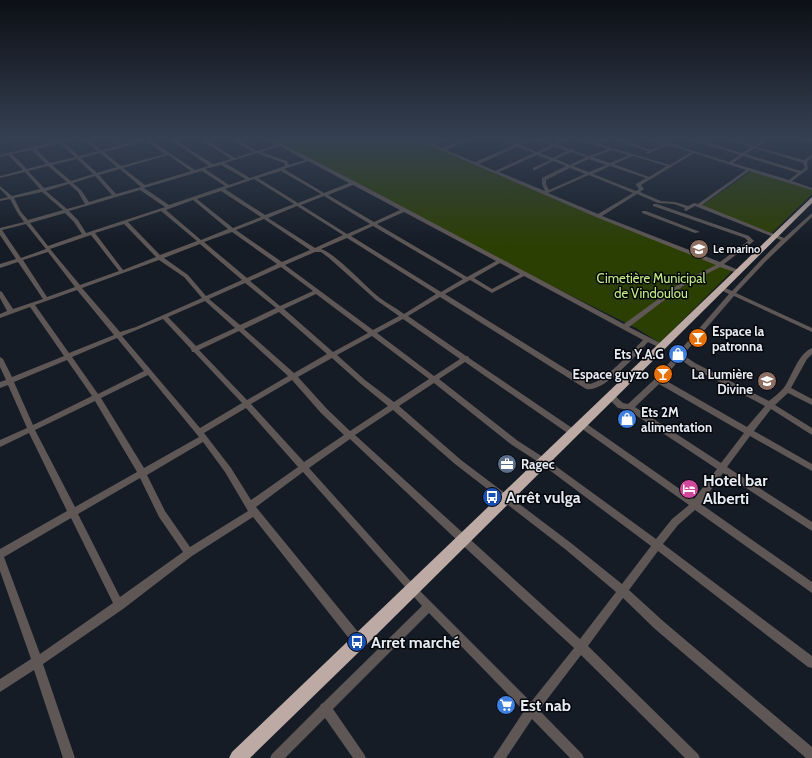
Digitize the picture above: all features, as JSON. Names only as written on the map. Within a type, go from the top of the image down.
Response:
[{"type":"highway","points":[[238,758],[359,642],[462,539],[662,347],[721,288],[780,238],[812,199]]},
{"type":"street","points":[[0,177],[14,173]]},
{"type":"street","points":[[30,173],[43,190],[77,220],[85,235]]},
{"type":"street","points":[[60,173],[78,188],[88,204]]},
{"type":"street","points":[[127,173],[201,242],[332,355],[395,406],[458,462],[568,546],[623,591],[659,625],[812,755]]},
{"type":"street","points":[[46,299],[0,230],[67,211],[186,173]]},
{"type":"street","points":[[208,173],[264,217],[314,250],[322,251],[378,299],[694,506],[812,588]]},
{"type":"street","points":[[241,173],[348,236],[557,368],[592,387],[621,365],[647,339]]},
{"type":"street","points":[[0,266],[92,232],[268,173]]},
{"type":"street","points":[[287,173],[492,291],[524,274]]},
{"type":"street","points":[[335,173],[662,347]]},
{"type":"street","points":[[499,173],[598,216],[739,272]]},
{"type":"street","points":[[636,173],[649,178]]},
{"type":"street","points":[[598,216],[616,203],[637,193],[642,189],[638,185],[657,173]]},
{"type":"street","points":[[698,206],[744,173]]},
{"type":"street","points":[[760,173],[812,189]]},
{"type":"street","points":[[789,182],[799,173]]},
{"type":"street","points":[[0,200],[43,190],[95,174],[115,196]]},
{"type":"street","points":[[527,186],[543,182],[544,179],[554,174],[562,185]]},
{"type":"street","points":[[547,193],[589,174],[637,193],[657,204],[681,214],[751,239],[751,241],[721,264],[681,285],[624,327]]},
{"type":"street","points":[[543,182],[547,193]]},
{"type":"street","points":[[0,316],[122,272],[354,183]]},
{"type":"street","points":[[0,187],[11,197],[27,222],[78,287],[202,435],[228,470],[252,509],[359,642]]},
{"type":"street","points":[[194,199],[434,379],[515,443],[543,461],[812,663]]},
{"type":"street","points":[[689,208],[675,203],[657,204],[644,212],[697,232]]},
{"type":"street","points":[[681,214],[693,204],[780,238]]},
{"type":"street","points":[[0,385],[164,317],[406,210]]},
{"type":"street","points":[[630,407],[658,380],[719,308],[734,294],[780,238],[812,214]]},
{"type":"street","points":[[124,222],[159,257],[186,276],[205,298],[292,376],[324,411],[581,647],[694,758]]},
{"type":"street","points":[[92,232],[122,272]]},
{"type":"street","points":[[0,554],[142,473],[202,435],[246,404],[292,376],[372,334],[500,261]]},
{"type":"street","points":[[721,288],[812,330]]},
{"type":"street","points":[[194,350],[318,291]]},
{"type":"street","points":[[0,293],[11,312]]},
{"type":"street","points":[[31,304],[97,398],[142,473],[162,514],[189,553]]},
{"type":"street","points":[[164,317],[246,404],[412,589],[578,758]]},
{"type":"street","points":[[499,758],[531,710],[581,647],[656,545],[675,522],[694,506],[770,405],[787,389],[804,358],[812,350]]},
{"type":"street","points":[[679,355],[693,365],[770,405],[812,432]]},
{"type":"street","points":[[0,686],[119,605],[252,509],[303,468],[466,358]]},
{"type":"street","points":[[0,359],[31,429],[119,605]]},
{"type":"street","points":[[0,444],[149,372]]},
{"type":"street","points":[[658,380],[812,468]]},
{"type":"street","points":[[787,389],[812,402]]},
{"type":"street","points":[[610,396],[621,406],[630,407],[812,527]]},
{"type":"street","points":[[0,558],[37,661],[68,758]]},
{"type":"street","points":[[276,758],[429,606]]},
{"type":"street","points":[[325,708],[360,758]]},
{"type":"green space","name":"Cimetière Municipal de Vindoulou","points":[[336,173],[501,173],[598,216],[733,270],[660,343],[636,328],[486,253]]},
{"type":"green space","points":[[748,173],[759,173],[812,190],[812,194],[772,233],[700,207]]},
{"type":"place","name":"Le marino","points":[[699,249]]},
{"type":"place","name":"Espace la patronna","points":[[698,338]]},
{"type":"place","name":"Ets Y.A.G","points":[[678,354]]},
{"type":"place","name":"Espace guyzo","points":[[663,374]]},
{"type":"place","name":"La Lumière Divine","points":[[767,381]]},
{"type":"place","name":"Ets 2M alimentation","points":[[627,419]]},
{"type":"place","name":"Ragec","points":[[507,464]]},
{"type":"place","name":"Hotel bar Alberti","points":[[689,489]]},
{"type":"place","name":"Arrêt vulga","points":[[492,497]]},
{"type":"place","name":"Arret marché","points":[[357,642]]},
{"type":"place","name":"Est nab","points":[[506,705]]}]
